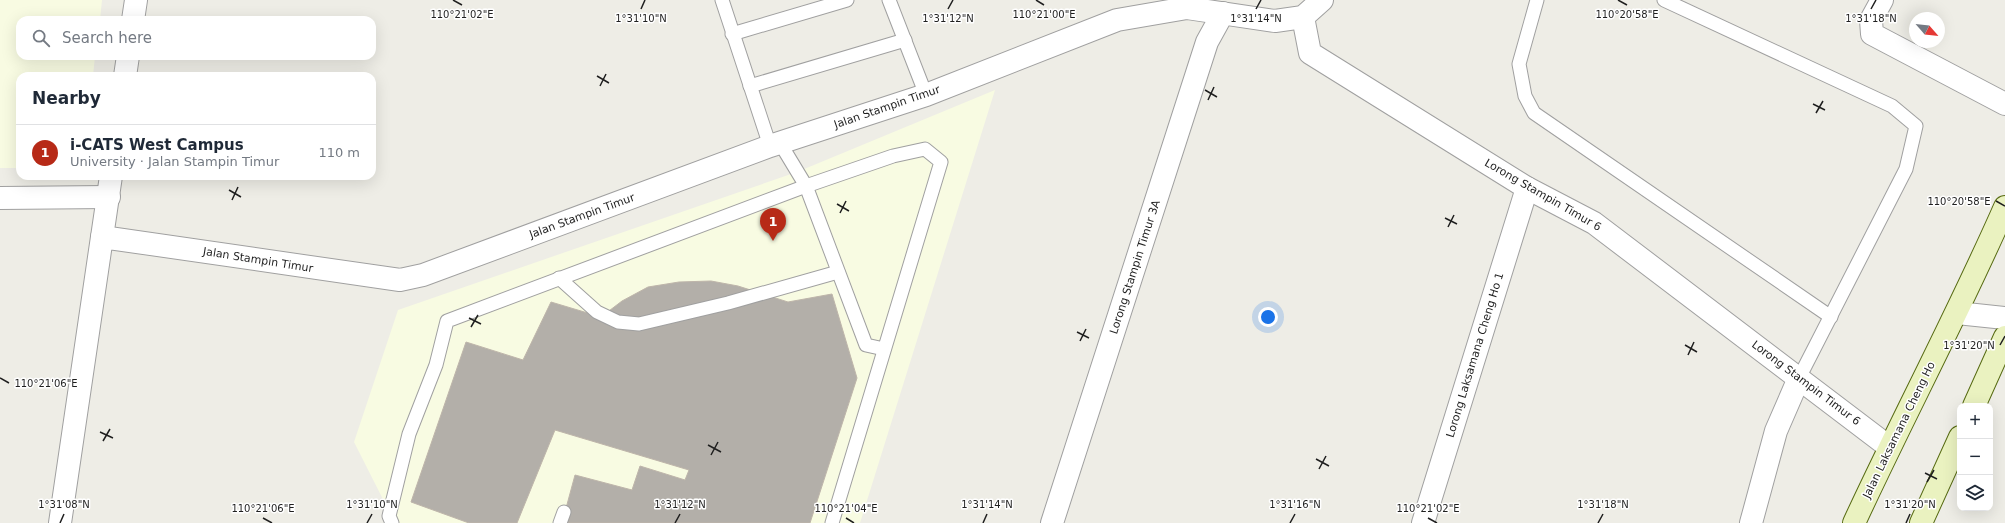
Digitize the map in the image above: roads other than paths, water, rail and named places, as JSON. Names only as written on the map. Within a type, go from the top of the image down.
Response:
[{"type":"main road","name":"Jalan Laksamana Cheng Ho","points":[[1854,523],[1889,447],[1957,312],[2005,207]]},
{"type":"main road","points":[[1975,403],[2005,337]]},
{"type":"main road","points":[[1922,523],[1959,439]]},
{"type":"street","points":[[134,16],[136,0]]},
{"type":"street","points":[[1303,17],[1322,0]]},
{"type":"street","points":[[1882,0],[1870,20],[1872,34],[2005,104]]},
{"type":"street","name":"Jalan Stampin Timur","points":[[102,236],[400,280],[423,275],[775,144],[926,95],[1117,20],[1187,8],[1275,21],[1303,17]]},
{"type":"street","name":"Lorong Stampin Timur 3A","points":[[1052,523],[1207,42],[1223,13]]},
{"type":"street","name":"Lorong Stampin Timur 6","points":[[1303,17],[1310,53],[1527,188],[1594,223],[1889,447]]},
{"type":"street","points":[[126,72],[127,60]]},
{"type":"street","points":[[0,198],[110,186],[60,523]]},
{"type":"street","name":"Lorong Laksamana Cheng Ho 1","points":[[1424,523],[1527,188]]},
{"type":"street","points":[[1957,312],[2005,318]]},
{"type":"street","points":[[1751,523],[1776,431],[1799,378]]},
{"type":"lane","points":[[722,0],[750,86],[775,144],[806,186],[866,345],[884,349]]},
{"type":"lane","points":[[732,34],[847,0]]},
{"type":"lane","points":[[889,0],[926,95]]},
{"type":"lane","points":[[1537,0],[1519,64],[1525,96],[1534,113],[1831,317]]},
{"type":"lane","points":[[1664,0],[1892,106],[1916,126],[1906,169],[1799,378]]},
{"type":"lane","points":[[750,86],[905,40]]},
{"type":"lane","points":[[392,523],[389,516],[409,434],[436,365],[446,321],[806,186],[893,156],[925,149],[941,162],[832,523]]},
{"type":"lane","points":[[559,278],[597,312],[618,322],[639,324],[728,303],[838,272]]},
{"type":"place","name":"i-CATS West Campus","points":[[773,241]]}]
